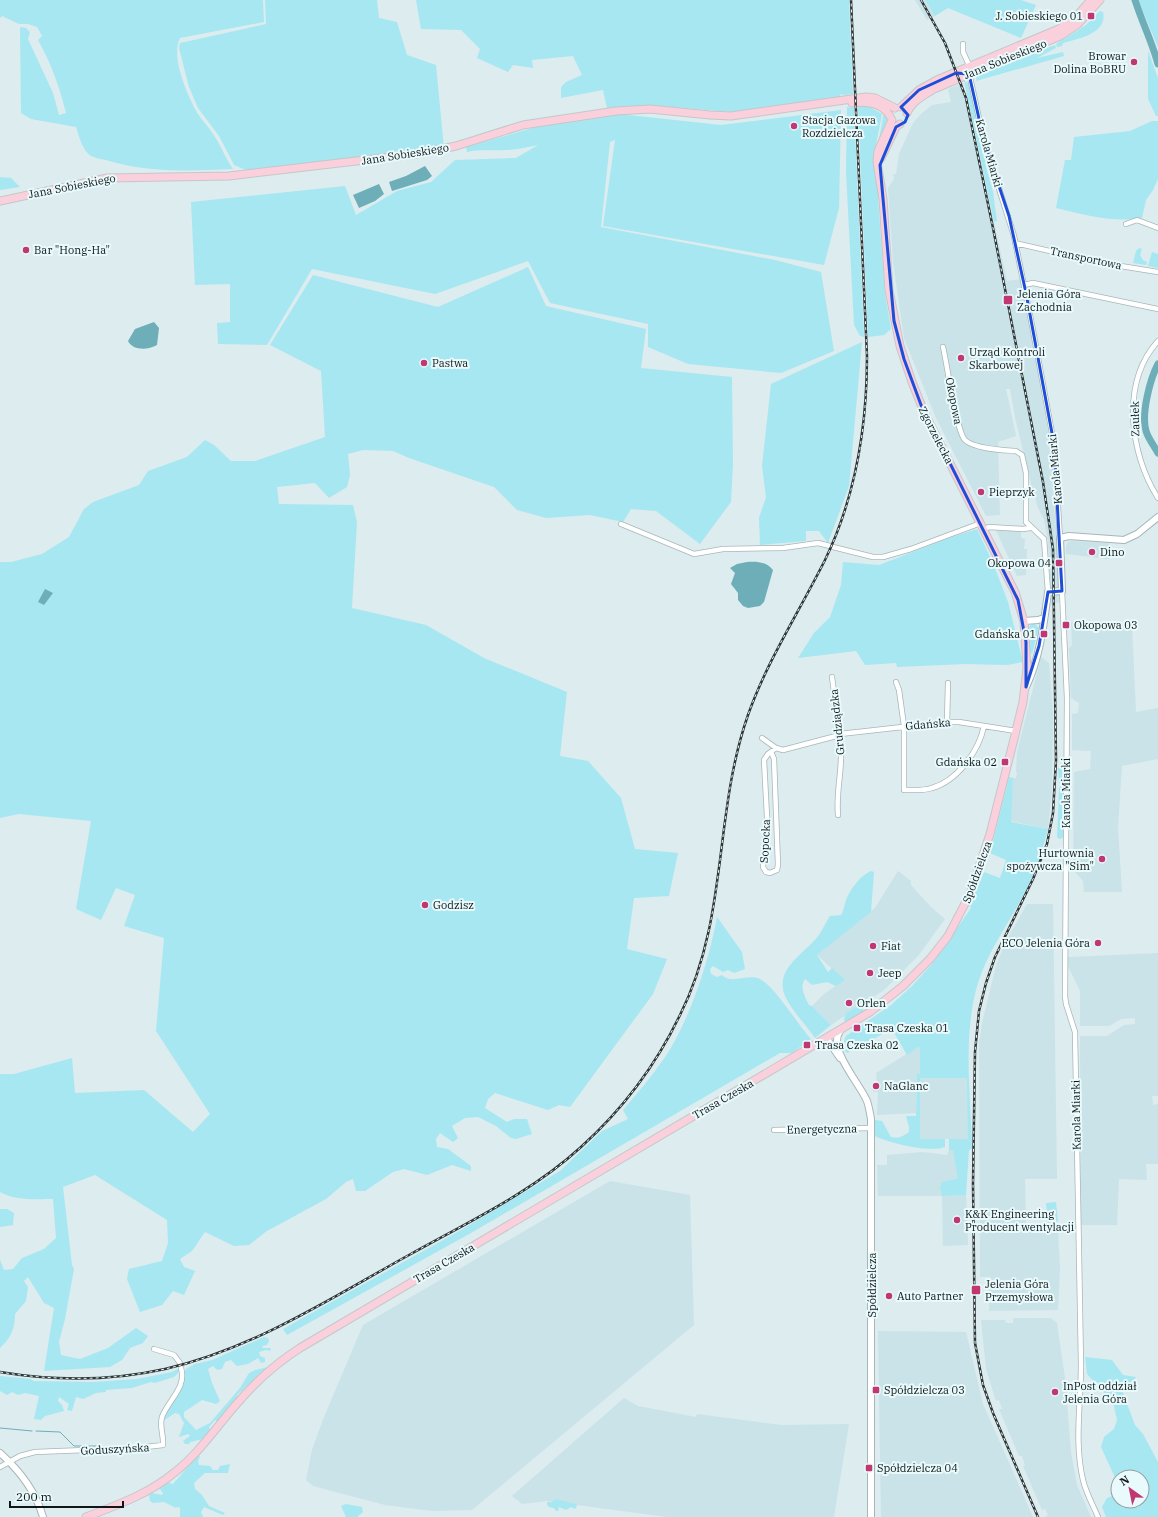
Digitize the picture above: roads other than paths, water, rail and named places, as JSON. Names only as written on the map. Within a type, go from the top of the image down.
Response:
[{"type":"main road","name":"Jana Sobieskiego","points":[[808,105],[866,96],[875,98],[898,108],[924,88],[956,73],[1060,36],[1078,24],[1096,1]]},
{"type":"main road","name":"Jana Sobieskiego","points":[[907,114],[911,106],[926,94],[972,68],[1059,29],[1096,1]]},
{"type":"main road","name":"Jana Sobieskiego","points":[[0,201],[107,178],[229,176],[416,154],[456,146],[523,125],[616,110],[650,109],[725,116],[808,105],[867,102],[878,106],[891,118]]},
{"type":"main road","points":[[898,108],[907,114],[906,120],[900,124],[896,124],[891,118],[898,108]]},
{"type":"main road","name":"Zgorzelecka","points":[[891,118],[878,151],[877,162],[890,290],[904,359],[924,412],[1010,580],[1024,621],[1028,660],[1026,688]]},
{"type":"main road","name":"Zgorzelecka","points":[[879,172],[882,154],[896,127],[900,124]]},
{"type":"main road","name":"Spółdzielcza","points":[[827,1039],[877,1008],[903,986],[938,948],[954,925],[970,894],[979,872],[1026,688]]},
{"type":"main road","name":"Trasa Czeska","points":[[86,1517],[135,1497],[175,1473],[198,1450],[254,1385],[276,1365],[300,1348],[827,1039]]},
{"type":"street","name":"Karola Miarki","points":[[963,44],[963,52],[972,68],[984,141],[1009,216],[1024,285],[1054,444],[1067,698],[1065,996],[1075,1032],[1081,1365],[1078,1413],[1079,1441],[1083,1479],[1098,1517]]},
{"type":"street","points":[[1126,224],[1137,220],[1158,228]]},
{"type":"street","name":"Transportowa","points":[[1015,243],[1102,263],[1158,272]]},
{"type":"street","points":[[1024,285],[1033,283],[1158,309]]},
{"type":"street","name":"Zaułek","points":[[1158,341],[1152,348],[1140,370],[1134,405],[1135,437],[1137,447],[1149,481],[1158,498]]},
{"type":"street","name":"Okopowa","points":[[943,347],[959,425],[965,440],[972,445],[1016,451],[1022,455],[1026,473],[1026,522],[1030,528]]},
{"type":"street","points":[[1060,538],[1069,536],[1124,540],[1136,534],[1158,517]]},
{"type":"street","points":[[621,524],[694,554],[723,549],[783,548],[818,543],[871,557],[884,557],[983,526],[1023,529],[1030,528],[1044,539],[1048,592],[1032,674],[1026,688]]},
{"type":"street","points":[[1048,592],[1062,591]]},
{"type":"street","points":[[1024,621],[1044,618]]},
{"type":"street","name":"Grudziądzka","points":[[832,677],[840,735],[841,764],[837,805],[838,814]]},
{"type":"street","points":[[896,682],[899,690],[904,726],[904,790],[931,788],[956,772],[968,760],[984,726]]},
{"type":"street","points":[[947,722],[948,683]]},
{"type":"street","name":"Gdańska","points":[[776,748],[790,749],[840,735],[904,726],[947,722],[1016,731]]},
{"type":"street","points":[[762,738],[776,748],[771,752]]},
{"type":"street","name":"Sopocka","points":[[771,752],[774,758],[778,865],[777,870],[770,873],[763,869],[763,851],[767,817],[764,760],[771,752]]},
{"type":"street","name":"Spółdzielcza","points":[[838,1048],[837,1037],[840,1031]]},
{"type":"street","name":"Spółdzielcza","points":[[827,1039],[832,1040],[838,1048],[843,1060],[867,1101],[870,1113],[871,1517]]},
{"type":"street","name":"Spółdzielcza","points":[[827,1039],[833,1050],[843,1060]]},
{"type":"street","name":"Energetyczna","points":[[774,1130],[871,1128]]},
{"type":"street","name":"Goduszyńska","points":[[0,1467],[34,1452],[137,1448],[163,1445],[161,1419],[180,1387],[182,1376],[180,1366],[174,1355],[154,1349]]},
{"type":"street","points":[[0,1453],[19,1472],[35,1499],[43,1517]]},
{"type":"street","points":[[35,1499],[39,1517]]},
{"type":"waterway","points":[[1135,0],[1158,64]]},
{"type":"waterway","points":[[1158,364],[1149,387],[1145,406],[1146,431],[1158,453]]},
{"type":"waterway","points":[[0,1428],[32,1431]]},
{"type":"waterway","points":[[36,1431],[60,1432],[74,1446],[98,1446]]},
{"type":"railway","points":[[0,1372],[62,1378],[103,1378],[145,1373],[198,1360],[229,1349],[291,1321],[498,1206],[541,1179],[596,1133],[637,1086],[660,1052],[671,1034],[696,978],[706,941],[714,904],[730,790],[737,753],[748,715],[764,675],[825,560],[836,536],[845,511],[858,461],[865,409],[867,356],[851,0]]},
{"type":"railway","points":[[921,0],[945,43],[966,98],[1043,482],[1053,549],[1056,760],[1053,813],[1047,844],[1033,879],[995,957],[986,983],[979,1011],[975,1052],[973,1184],[975,1343],[983,1385],[993,1413],[1038,1517]]},
{"type":"place","name":"J. Sobieskiego 01","points":[[1091,16]]},
{"type":"place","name":"Browar Dolina BoBRU","points":[[1134,62]]},
{"type":"place","name":"Stacja Gazowa Rozdzielcza","points":[[794,126]]},
{"type":"place","name":"Bar \"Hong-Ha\"","points":[[26,250]]},
{"type":"place","name":"Jelenia Góra Zachodnia","points":[[1008,300]]},
{"type":"place","name":"Urząd Kontroli Skarbowej","points":[[961,358]]},
{"type":"place","name":"Pastwa","points":[[424,363]]},
{"type":"place","name":"Pieprzyk","points":[[981,492]]},
{"type":"place","name":"Dino","points":[[1092,552]]},
{"type":"place","name":"Okopowa 04","points":[[1059,563]]},
{"type":"place","name":"Okopowa 03","points":[[1066,625]]},
{"type":"place","name":"Gdańska 01","points":[[1044,634]]},
{"type":"place","name":"Gdańska 02","points":[[1005,762]]},
{"type":"place","name":"Hurtownia spożywcza \"Sim\"","points":[[1102,859]]},
{"type":"place","name":"Godzisz","points":[[425,905]]},
{"type":"place","name":"ECO Jelenia Góra","points":[[1098,943]]},
{"type":"place","name":"Fiat","points":[[873,946]]},
{"type":"place","name":"Jeep","points":[[870,973]]},
{"type":"place","name":"Orlen","points":[[849,1003]]},
{"type":"place","name":"Trasa Czeska 01","points":[[857,1028]]},
{"type":"place","name":"Trasa Czeska 02","points":[[807,1045]]},
{"type":"place","name":"NaGlanc","points":[[876,1086]]},
{"type":"place","name":"K&K Engineering Producent wentylacji","points":[[957,1220]]},
{"type":"place","name":"Jelenia Góra Przemysłowa","points":[[976,1290]]},
{"type":"place","name":"Auto Partner","points":[[889,1296]]},
{"type":"place","name":"Spółdzielcza 03","points":[[876,1390]]},
{"type":"place","name":"InPost oddział Jelenia Góra","points":[[1055,1392]]},
{"type":"place","name":"Spółdzielcza 04","points":[[869,1468]]}]
